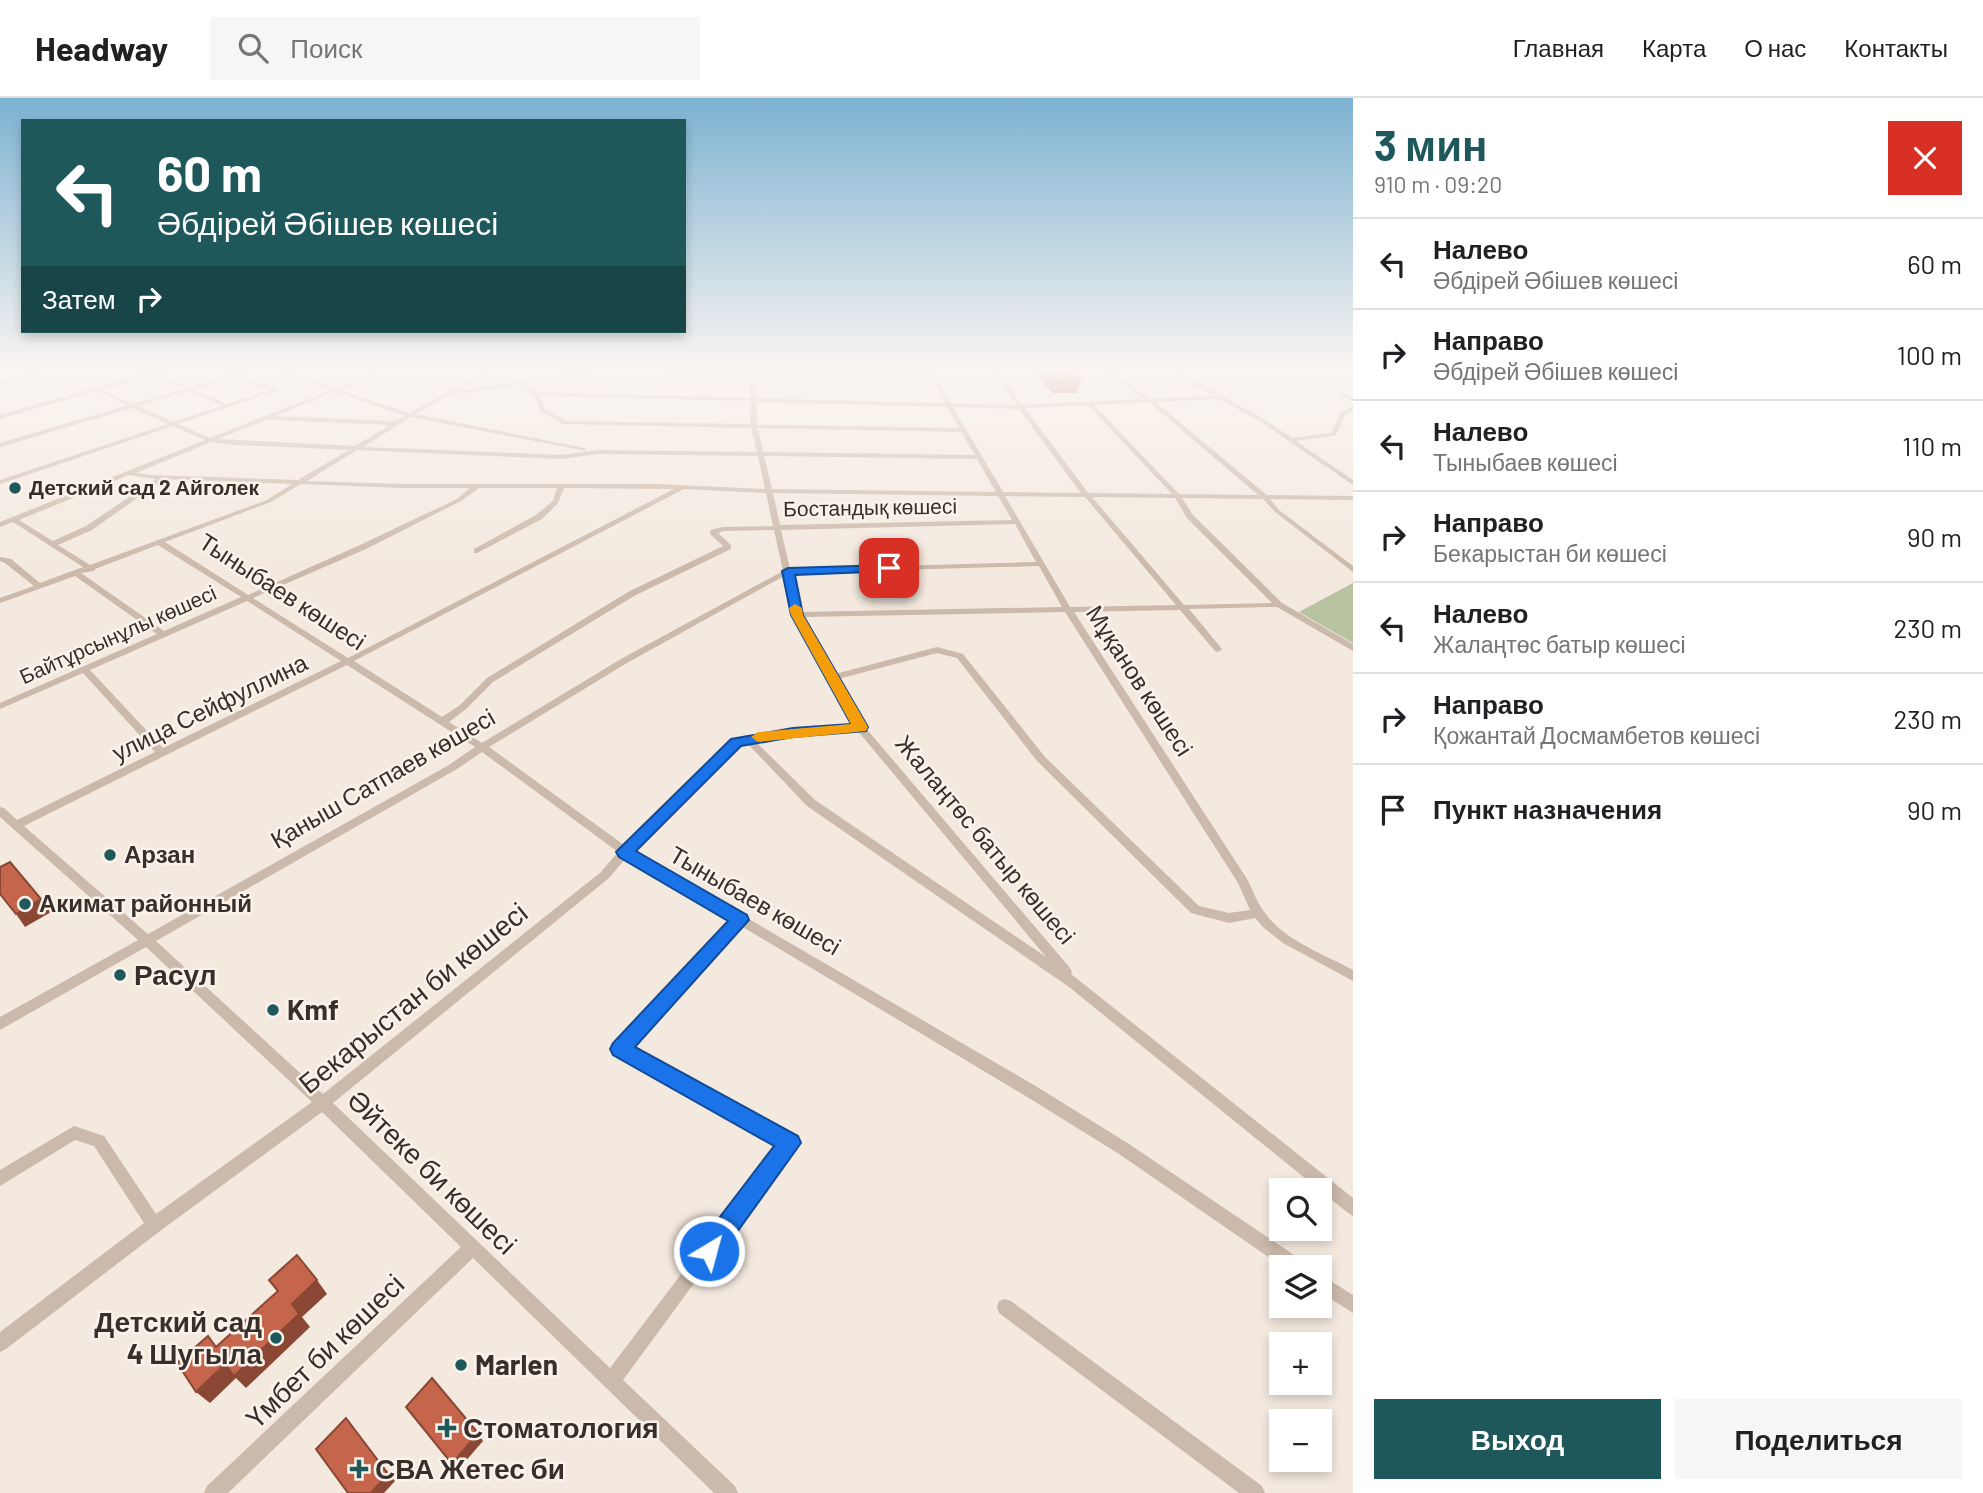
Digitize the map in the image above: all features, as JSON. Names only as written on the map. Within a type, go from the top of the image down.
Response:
[{"type":"street","points":[[0,445],[29,436]]},
{"type":"street","points":[[0,482],[140,436]]},
{"type":"street","points":[[200,436],[233,443],[561,457],[597,453],[980,457]]},
{"type":"street","points":[[0,525],[218,436]]},
{"type":"street","points":[[0,601],[269,501],[376,436]]},
{"type":"street","points":[[513,436],[597,453]]},
{"type":"street","name":"Жалаңтөс батыр көшесі","points":[[756,436],[797,615],[860,727],[1074,983]]},
{"type":"street","name":"Мұқанов көшесі","points":[[968,436],[1067,608],[1243,882],[1258,913],[1269,926],[1289,940],[1353,976]]},
{"type":"street","points":[[1041,436],[1179,606],[1218,649]]},
{"type":"street","points":[[1121,436],[1176,494],[1190,516],[1279,605],[1353,648]]},
{"type":"street","points":[[1193,436],[1277,510],[1353,570]]},
{"type":"street","points":[[1286,436],[1353,483]]},
{"type":"street","points":[[1292,440],[1319,436]]},
{"type":"street","points":[[126,473],[162,478],[301,483],[1353,498]]},
{"type":"street","points":[[53,544],[89,528],[162,478]]},
{"type":"street","name":"Байтұрсынұлы көшесі","points":[[0,706],[363,547],[459,500],[477,486]]},
{"type":"street","points":[[477,551],[539,517],[556,502],[561,487]]},
{"type":"street","name":"улица Сейфуллина","points":[[16,825],[346,662],[681,488]]},
{"type":"street","points":[[1341,497],[1353,506]]},
{"type":"street","points":[[13,519],[91,569]]},
{"type":"street","name":"Бостандық көшесі","points":[[442,722],[490,680],[584,622],[631,594],[728,547],[713,532],[723,529],[1017,522]]},
{"type":"street","name":"Тыныбаев көшесі","points":[[161,543],[482,747],[625,852],[1041,1097],[1124,1149],[1279,1255]]},
{"type":"street","points":[[0,559],[8,561],[40,587]]},
{"type":"street","points":[[788,571],[1041,564]]},
{"type":"street","name":"Қаныш Сатпаев көшесі","points":[[0,1024],[453,767],[624,660],[788,571]]},
{"type":"street","points":[[77,574],[162,634]]},
{"type":"street","points":[[797,615],[1279,605]]},
{"type":"street","points":[[832,678],[937,650],[960,656],[1041,759],[1195,910],[1229,918],[1258,913]]},
{"type":"street","points":[[83,669],[162,753]]},
{"type":"street","points":[[747,738],[860,727]]},
{"type":"street","name":"Жалаңтөс батыр көшесі","points":[[747,738],[811,803],[1074,983],[1353,1208]]},
{"type":"street","name":"Бекарыстан би көшесі","points":[[0,1343],[154,1225],[323,1103],[605,875],[736,742],[747,738]]},
{"type":"street","name":"Әйтеке би көшесі","points":[[0,811],[146,939],[323,1103],[728,1493]]},
{"type":"street","points":[[611,1381],[790,1143],[620,1049],[740,920]]},
{"type":"street","points":[[0,1179],[74,1133],[99,1141],[154,1225]]},
{"type":"street","name":"Үмбет би көшесі","points":[[214,1493],[473,1247]]},
{"type":"street","points":[[1332,1290],[1353,1305]]},
{"type":"street","points":[[1004,1307],[1255,1493]]},
{"type":"green space","points":[[1353,583],[1353,643],[1299,612]]},
{"type":"building","name":"Акимат районный","points":[[10,862],[41,899],[16,914],[0,894],[0,867]]},
{"type":"building","points":[[297,1255],[317,1280],[292,1304],[299,1314],[234,1376],[225,1364],[196,1392],[177,1363],[208,1336],[216,1347],[278,1291],[269,1280]]},
{"type":"building","name":"Стоматология","points":[[432,1378],[478,1433],[452,1464],[406,1407]]},
{"type":"building","name":"СВА Жетес би","points":[[346,1418],[388,1474],[371,1493],[348,1493],[316,1449]]},
{"type":"slow traffic","points":[[758,737],[860,727],[795,608]]},
{"type":"place","name":"Детский сад 2 Айголек","points":[[15,488]]},
{"type":"place","name":"Арзан","points":[[110,855]]},
{"type":"place","name":"Акимат районный","points":[[25,904]]},
{"type":"place","name":"Расул","points":[[120,975]]},
{"type":"place","name":"Kmf","points":[[273,1010]]},
{"type":"place","name":"Детский сад 4 Шугыла","points":[[276,1338]]},
{"type":"place","name":"Marlen","points":[[461,1365]]},
{"type":"place","name":"Стоматология","points":[[447,1428]]},
{"type":"place","name":"СВА Жетес би","points":[[359,1469]]},
{"type":"route","points":[[709,1251],[790,1143],[620,1049],[740,920],[625,852],[641,833],[736,742],[793,732],[860,727],[797,615],[788,571],[889,568]]}]
